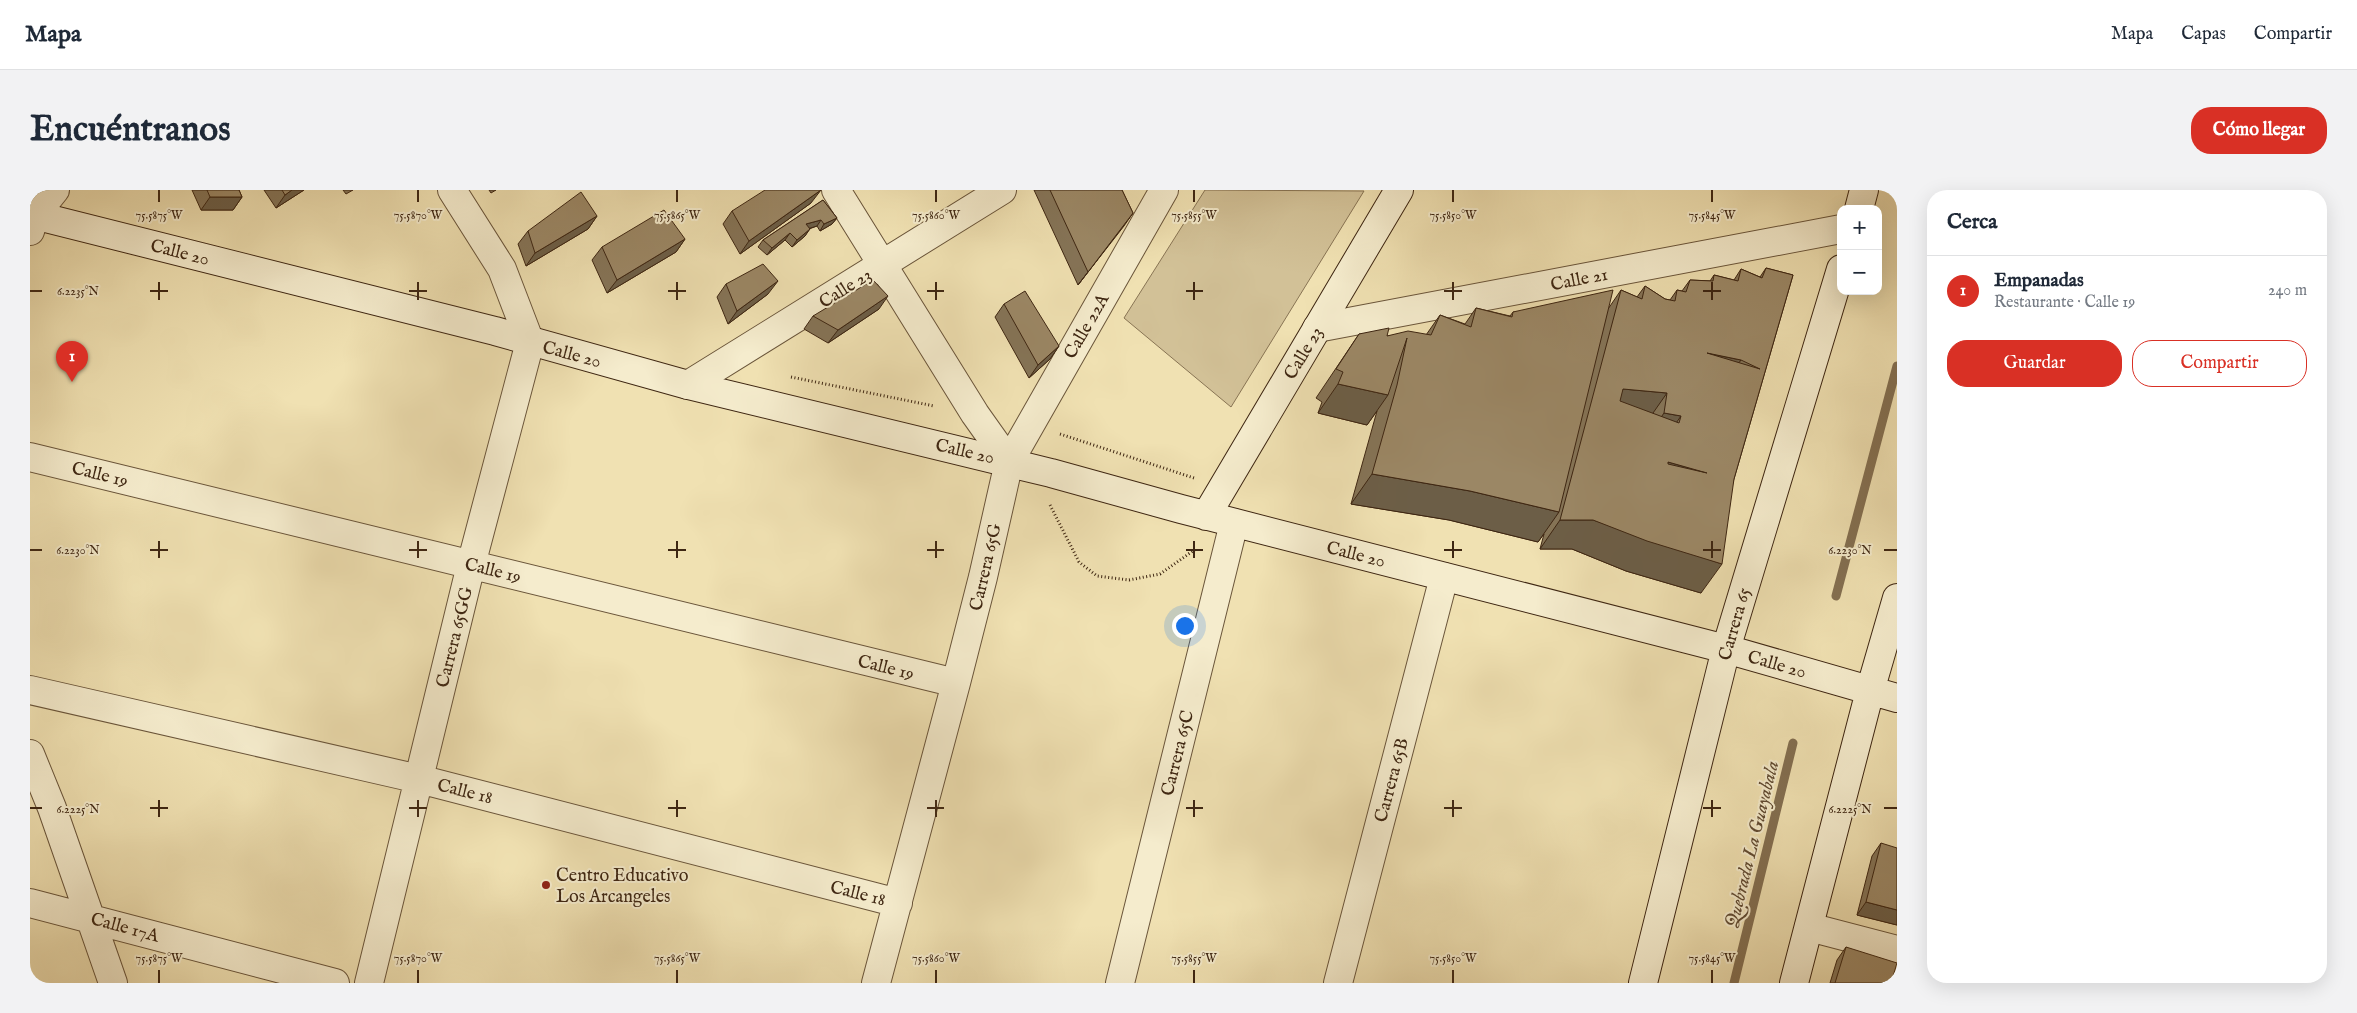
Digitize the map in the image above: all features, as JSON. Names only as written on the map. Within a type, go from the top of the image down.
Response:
[{"type":"street","points":[[32,220],[55,190]]},
{"type":"street","points":[[452,190],[502,269],[530,342]]},
{"type":"street","points":[[836,190],[976,414],[1009,462]]},
{"type":"street","name":"Calle 23","points":[[688,385],[1002,190]]},
{"type":"street","name":"Calle 22A","points":[[1009,462],[1164,190]]},
{"type":"street","name":"Calle 23","points":[[1206,516],[1400,190]]},
{"type":"street","points":[[1859,205],[1864,190]]},
{"type":"street","name":"Calle 20","points":[[32,220],[485,329],[688,385],[1009,462],[1206,516],[1726,649],[1870,692],[1897,698]]},
{"type":"street","name":"Calle 21","points":[[1317,328],[1837,229]]},
{"type":"street","name":"Carrera 65","points":[[1643,983],[1726,649],[1837,282]]},
{"type":"street","name":"Carrera 65GG","points":[[369,983],[471,565],[530,342]]},
{"type":"street","name":"Calle 19","points":[[30,457],[956,683]]},
{"type":"street","name":"Carrera 65G","points":[[876,983],[956,683],[983,577],[1009,462]]},
{"type":"street","name":"Carrera 65C","points":[[1120,983],[1234,523]]},
{"type":"street","name":"Carrera 65B","points":[[1338,983],[1444,577]]},
{"type":"street","points":[[1794,983],[1870,692],[1897,598]]},
{"type":"street","name":"Calle 18","points":[[30,690],[419,779],[898,903]]},
{"type":"street","points":[[30,754],[52,808],[113,983]]},
{"type":"street","name":"Calle 17A","points":[[31,907],[90,918],[336,983]]},
{"type":"street","points":[[1809,927],[1897,950]]},
{"type":"path","points":[[1048,501],[1079,562],[1097,576],[1129,580],[1160,574],[1198,547]]},
{"type":"shaded area","points":[[1205,190],[1364,191],[1231,407],[1124,318]]},
{"type":"building","points":[[207,190],[239,190],[242,197],[210,197]]},
{"type":"building","points":[[282,190],[292,190],[285,195]]},
{"type":"building","points":[[765,190],[821,190],[749,241],[732,211]]},
{"type":"building","points":[[1050,190],[1122,190],[1133,213],[1088,272]]},
{"type":"building","points":[[581,192],[597,216],[535,253],[528,231]]},
{"type":"building","points":[[823,200],[837,218],[824,224],[821,220],[806,224],[810,229],[797,240],[790,233],[772,248],[763,240]]},
{"type":"building","points":[[664,210],[685,239],[617,280],[602,247]]},
{"type":"building","points":[[763,264],[778,281],[737,311],[726,284]]},
{"type":"building","points":[[1766,268],[1793,275],[1734,479],[1722,564],[1647,541],[1593,520],[1560,520],[1621,290],[1642,299],[1645,286],[1665,299],[1675,301],[1677,290],[1686,292],[1690,280],[1713,281],[1714,275],[1738,281],[1741,269],[1762,278]],"holes":[[[1707,353],[1741,360],[1760,369]],[[1623,389],[1667,393],[1664,413],[1681,416],[1679,423],[1620,401]],[[1668,462],[1707,473],[1668,464]]]},
{"type":"building","points":[[873,280],[888,296],[838,330],[813,316]]},
{"type":"building","points":[[1613,290],[1559,512],[1470,491],[1372,474],[1397,385],[1407,338],[1388,395],[1338,384],[1343,372],[1336,369],[1359,334],[1389,328],[1387,336],[1408,331],[1431,335],[1440,315],[1471,327],[1476,308],[1512,317],[1513,312]]},
{"type":"building","points":[[1025,291],[1059,346],[1038,365],[1004,304]]},
{"type":"building","points":[[1881,843],[1897,848],[1897,910],[1866,902]]},
{"type":"building","points":[[1846,947],[1897,963],[1891,983],[1835,983]]},
{"type":"waterway","name":"Quebrada La Guayabala","points":[[1836,596],[1897,366]]},
{"type":"waterway","name":"Quebrada La Guayabala","points":[[1734,983],[1793,743]]},
{"type":"place","name":"Empanadas","points":[[72,382]]},
{"type":"place","name":"Centro Educativo Los Arcangeles","points":[[546,885]]}]
